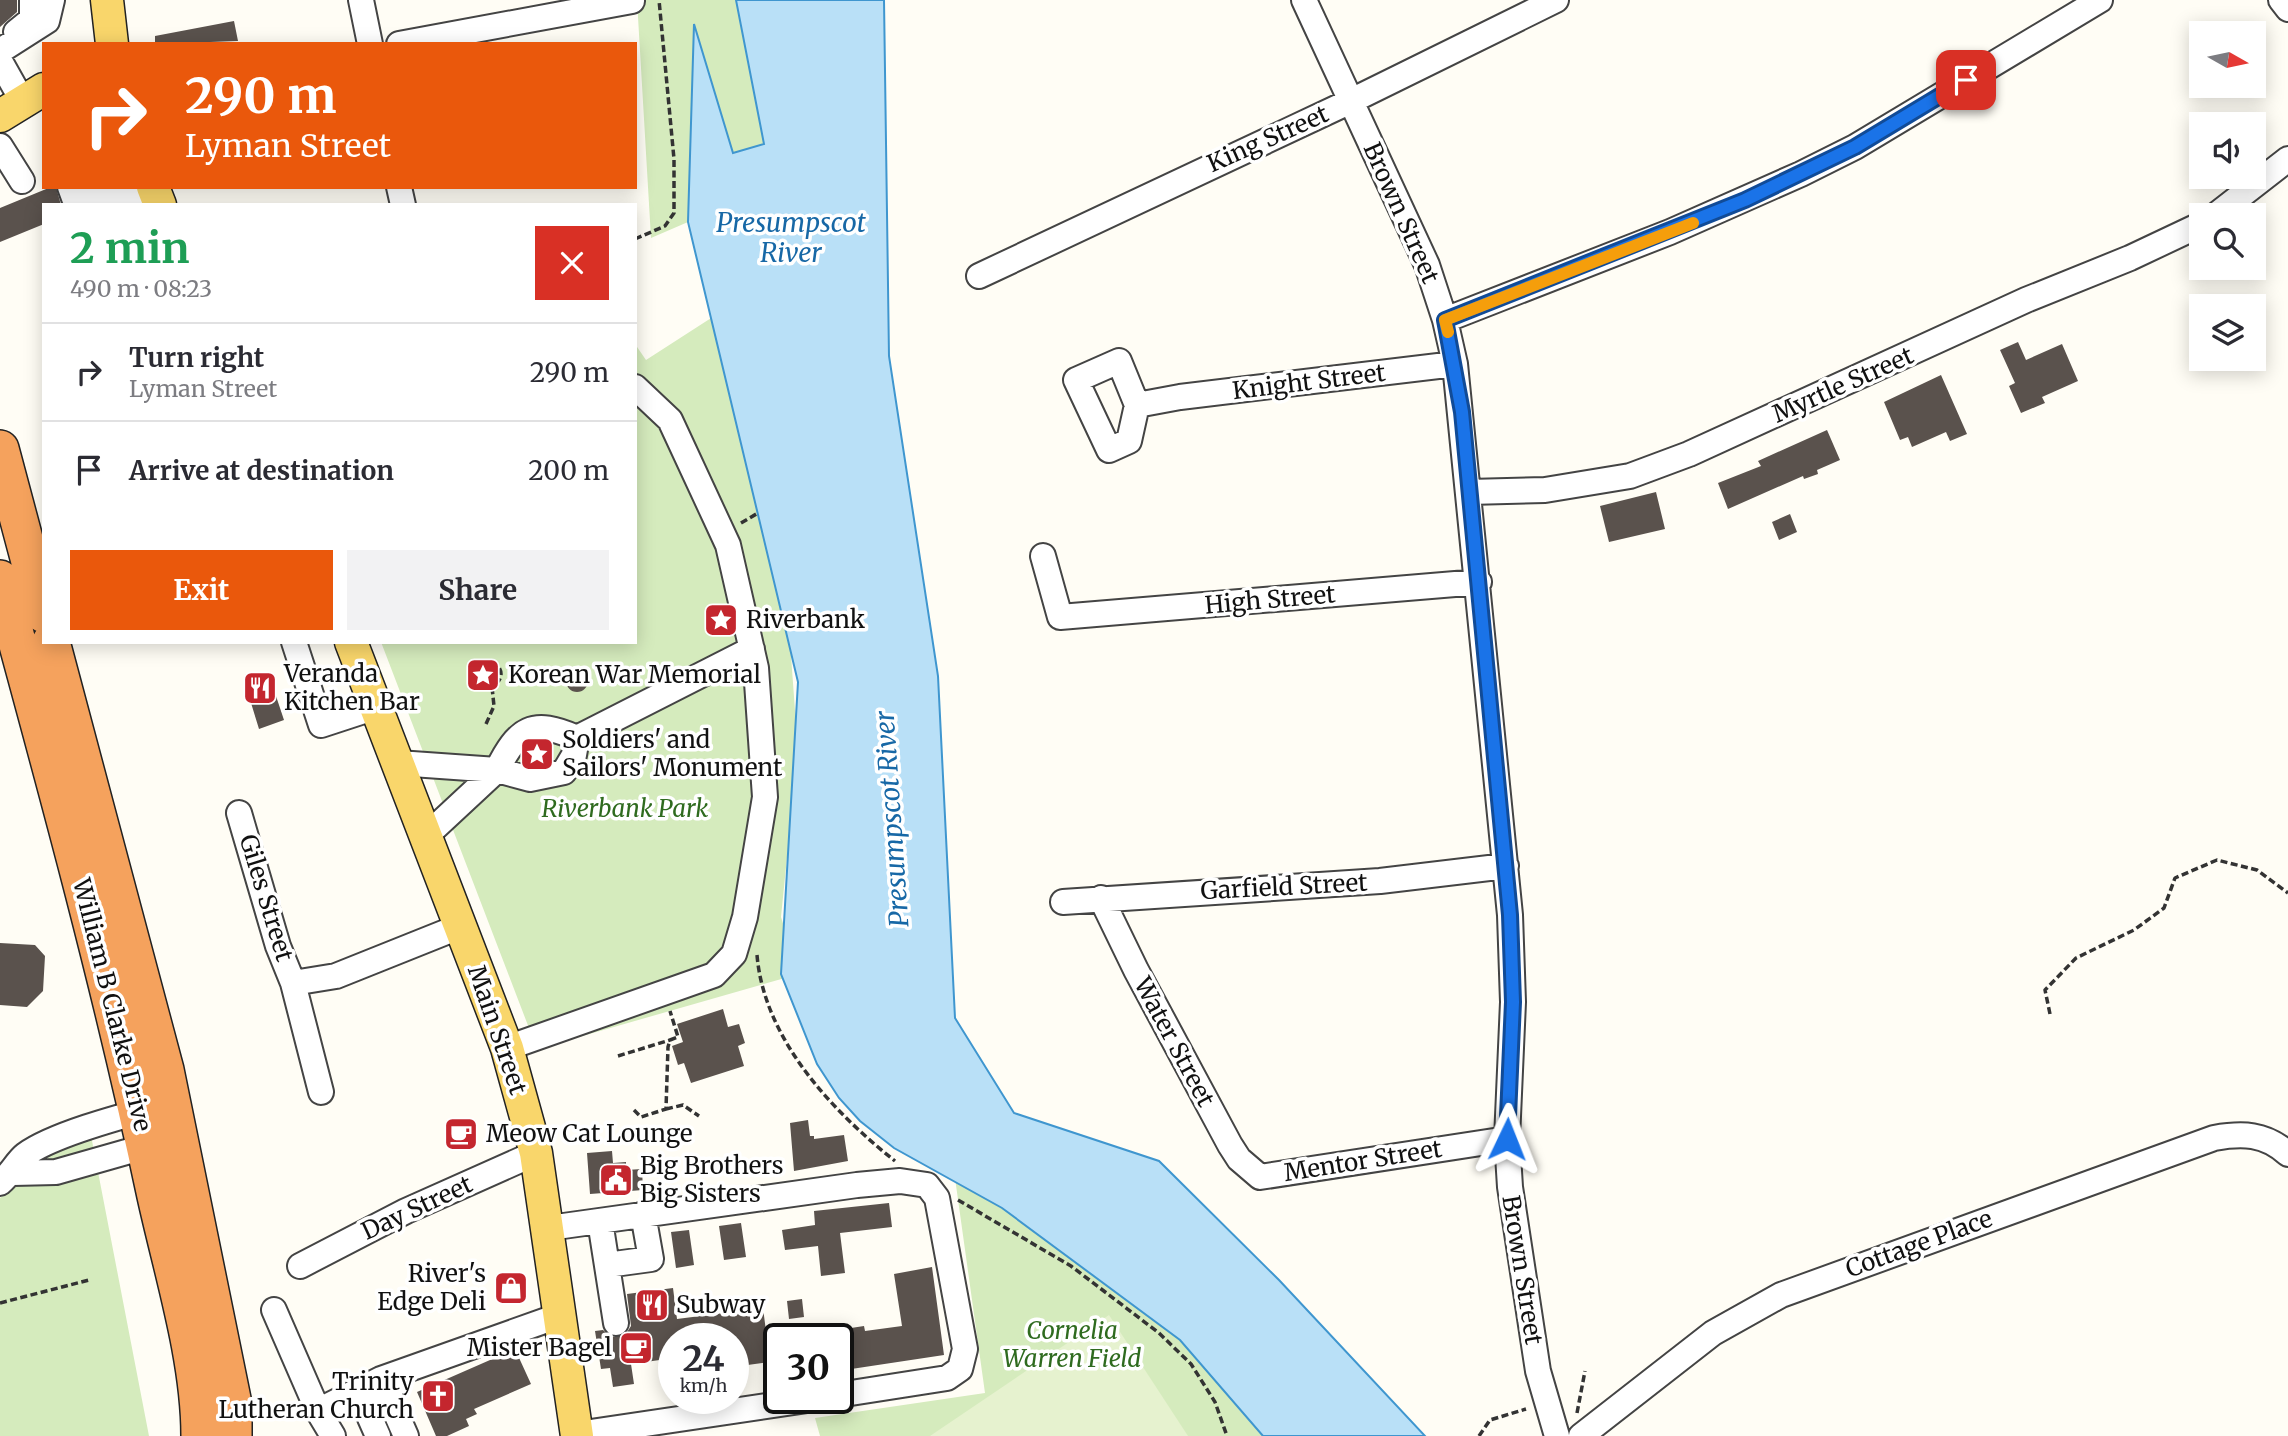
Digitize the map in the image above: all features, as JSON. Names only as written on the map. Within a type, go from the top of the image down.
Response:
[{"type":"highway","points":[[0,449],[42,606]]},
{"type":"highway","name":"William B Clarke Drive","points":[[0,579],[97,934],[159,1125],[190,1356],[200,1410],[200,1436]]},
{"type":"highway","name":"William B Clarke Drive","points":[[51,644],[159,1125],[233,1404],[233,1436]]},
{"type":"main road","points":[[107,0],[112,42]]},
{"type":"main road","points":[[120,193],[153,203]]},
{"type":"main road","name":"Main Street","points":[[352,644],[507,1048],[536,1153],[577,1435]]},
{"type":"street","points":[[22,103],[4,53],[15,33],[32,19],[32,0]]},
{"type":"street","points":[[4,53],[47,21],[52,0]]},
{"type":"street","points":[[360,0],[370,42]]},
{"type":"street","name":"Brown Street","points":[[1304,0],[1427,265],[1445,320],[1455,364],[1506,866],[1513,1002],[1507,1139],[1515,1236],[1545,1401],[1571,1431]]},
{"type":"street","name":"King Street","points":[[979,276],[1149,194],[1351,102],[1556,0]]},
{"type":"street","points":[[1445,320],[1670,232],[1801,174],[1855,147],[2100,0]]},
{"type":"street","points":[[2281,0],[2288,9]]},
{"type":"street","points":[[410,42],[632,1]]},
{"type":"street","points":[[0,146],[22,181]]},
{"type":"street","points":[[2231,203],[2288,159]]},
{"type":"street","points":[[70,189],[74,198],[120,193]]},
{"type":"street","name":"Myrtle Street","points":[[1469,492],[1545,490],[1630,476],[1689,454],[2026,300],[2130,258],[2189,230]]},
{"type":"street","name":"Knight Street","points":[[1137,405],[1455,364]]},
{"type":"street","points":[[507,1048],[714,975],[734,954],[745,917],[765,797],[756,667],[728,545],[670,420],[637,389]]},
{"type":"street","name":"High Street","points":[[1044,556],[1060,617],[1479,582]]},
{"type":"street","points":[[295,644],[321,725],[376,708]]},
{"type":"street","points":[[577,738],[752,649]]},
{"type":"street","points":[[426,836],[497,771],[512,741],[529,728],[554,728],[577,738]]},
{"type":"street","points":[[398,763],[497,771],[530,779],[564,772],[574,755],[577,738]]},
{"type":"street","name":"Giles Street","points":[[239,813],[278,946],[293,983],[321,1091]]},
{"type":"street","name":"Garfield Street","points":[[1063,902],[1380,881],[1506,866]]},
{"type":"street","name":"Water Street","points":[[1101,898],[1136,970],[1230,1144],[1239,1159],[1260,1177]]},
{"type":"street","name":"Giles Street","points":[[293,983],[336,976],[461,926]]},
{"type":"street","points":[[6,1178],[23,1156],[61,1139],[159,1125]]},
{"type":"street","points":[[6,1178],[56,1172],[159,1125]]},
{"type":"street","name":"Cottage Place","points":[[1571,1431],[1713,1333],[1781,1295],[2214,1138],[2236,1134],[2262,1136],[2288,1154]]},
{"type":"street","name":"Mentor Street","points":[[1260,1177],[1507,1139]]},
{"type":"street","name":"Day Street","points":[[300,1266],[406,1211],[536,1153]]},
{"type":"street","points":[[548,1228],[900,1181],[927,1185],[937,1198],[948,1248],[965,1349],[960,1369],[947,1378],[854,1393]]},
{"type":"street","points":[[607,1265],[651,1259],[643,1214]]},
{"type":"street","points":[[600,1221],[616,1323]]},
{"type":"street","points":[[274,1310],[317,1411],[333,1436]]},
{"type":"street","points":[[317,1411],[373,1383],[561,1315]]},
{"type":"street","points":[[373,1383],[370,1418],[378,1436]]},
{"type":"street","points":[[373,1383],[406,1436]]},
{"type":"street","points":[[577,1435],[763,1407]]},
{"type":"path","points":[[637,238],[665,226],[674,213],[674,159],[659,0]]},
{"type":"path","points":[[738,524],[758,513]]},
{"type":"path","points":[[489,662],[499,667],[502,673],[501,679],[492,687],[480,683],[477,678],[480,667],[489,662]]},
{"type":"path","points":[[486,724],[494,706],[492,687]]},
{"type":"path","points":[[2050,1014],[2045,990],[2076,958],[2134,930],[2164,908],[2175,878],[2217,860],[2257,870],[2288,893]]},
{"type":"path","points":[[757,954],[759,981],[785,1041],[832,1104],[927,1185],[957,1199],[1071,1266],[1159,1333],[1191,1364],[1215,1402],[1227,1436]]},
{"type":"path","points":[[618,1056],[678,1037]]},
{"type":"path","points":[[666,1110],[670,1040]]},
{"type":"path","points":[[634,1110],[641,1117],[684,1105],[699,1116]]},
{"type":"path","points":[[0,1303],[89,1280]]},
{"type":"path","points":[[1571,1431],[1585,1371]]},
{"type":"path","points":[[1479,1436],[1490,1420],[1545,1401]]},
{"type":"green space","points":[[637,0],[736,0],[764,145],[733,154],[694,27],[688,222],[651,238]]},
{"type":"green space","name":"Riverbank Park","points":[[722,311],[789,628],[801,793],[787,857],[781,917],[799,974],[537,1049],[382,644],[637,644],[637,347],[646,360]]},
{"type":"green space","points":[[88,1120],[149,1436],[0,1436],[0,1198]]},
{"type":"green space","name":"Cornelia Warren Field","points":[[955,1178],[1124,1269],[1269,1436],[820,1436],[815,1418],[985,1393]]},
{"type":"green space","points":[[1109,1315],[1188,1436],[930,1436]]},
{"type":"water","name":"Presumpscot River","points":[[736,0],[884,0],[889,356],[938,676],[955,1018],[1014,1113],[1159,1161],[1279,1280],[1425,1436],[1263,1436],[1180,1340],[1002,1208],[894,1148],[860,1121],[839,1098],[817,1064],[781,974],[798,682],[688,222],[694,24],[733,153],[764,144]]},
{"type":"building","points":[[0,0],[17,0],[17,12],[0,27]]},
{"type":"building","points":[[234,21],[238,41],[155,42],[155,36]]},
{"type":"building","points":[[46,189],[57,189],[60,203],[42,203],[42,225],[0,242],[0,208]]},
{"type":"building","points":[[2018,342],[2026,360],[2062,344],[2078,381],[2042,397],[2045,403],[2021,413],[2009,386],[2015,383],[2000,350]]},
{"type":"building","points":[[1941,375],[1967,434],[1950,441],[1946,432],[1912,447],[1908,437],[1900,440],[1884,402]]},
{"type":"building","points":[[1827,430],[1840,460],[1817,470],[1818,474],[1804,479],[1803,476],[1728,509],[1718,483],[1761,466],[1758,461]]},
{"type":"building","points":[[1656,492],[1665,529],[1609,542],[1600,506]]},
{"type":"building","points":[[1790,514],[1797,532],[1779,540],[1772,522]]},
{"type":"building","points":[[573,670],[581,670],[588,677],[588,685],[581,692],[573,692],[566,685],[566,677]]},
{"type":"building","points":[[268,672],[284,720],[259,729],[244,680]]},
{"type":"building","points":[[0,943],[35,945],[45,956],[43,991],[27,1007],[0,1005]]},
{"type":"building","points":[[723,1009],[728,1027],[739,1024],[745,1043],[738,1046],[744,1066],[691,1083],[684,1063],[678,1065],[672,1046],[683,1042],[677,1024]]},
{"type":"building","points":[[808,1120],[810,1136],[814,1136],[814,1139],[844,1135],[848,1161],[794,1171],[790,1123]]},
{"type":"building","name":"Big Brothers Big Sisters","points":[[612,1151],[613,1163],[626,1162],[626,1170],[642,1169],[643,1190],[590,1194],[587,1153]]},
{"type":"building","points":[[889,1203],[892,1227],[840,1233],[845,1273],[821,1276],[818,1246],[785,1250],[782,1230],[815,1225],[814,1211]]},
{"type":"building","points":[[741,1223],[746,1257],[724,1260],[719,1226]]},
{"type":"building","points":[[689,1230],[694,1265],[676,1268],[671,1232]]},
{"type":"building","points":[[932,1267],[944,1355],[854,1369],[854,1328],[864,1326],[865,1331],[902,1326],[894,1274]]},
{"type":"building","points":[[673,1288],[677,1319],[763,1308],[763,1363],[749,1365],[749,1323],[658,1323],[658,1360],[631,1364],[634,1384],[613,1387],[610,1368],[601,1369],[595,1331],[603,1330],[611,1337],[625,1335],[631,1326],[627,1294]]},
{"type":"building","points":[[802,1299],[804,1317],[789,1319],[787,1301]]},
{"type":"building","name":"Trinity Lutheran Church","points":[[515,1349],[531,1384],[474,1409],[477,1414],[466,1419],[469,1426],[447,1436],[436,1436],[417,1392]]},
{"type":"slow traffic","points":[[1448,332],[1445,320],[1693,223]]},
{"type":"place","name":"Riverbank","points":[[721,620]]},
{"type":"place","name":"Korean War Memorial","points":[[483,675]]},
{"type":"place","name":"Veranda Kitchen Bar","points":[[260,688]]},
{"type":"place","name":"Soldiers' and Sailors' Monument","points":[[537,754]]},
{"type":"place","name":"Meow Cat Lounge","points":[[461,1134]]},
{"type":"place","name":"Big Brothers Big Sisters","points":[[616,1180]]},
{"type":"place","name":"River's Edge Deli","points":[[511,1288]]},
{"type":"place","name":"Subway","points":[[652,1305]]},
{"type":"place","name":"Mister Bagel","points":[[636,1348]]},
{"type":"place","name":"Trinity Lutheran Church","points":[[438,1396]]},
{"type":"route","points":[[1507,1139],[1513,1002],[1510,915],[1462,412],[1445,320],[1745,200],[1855,147],[1966,80]]}]
